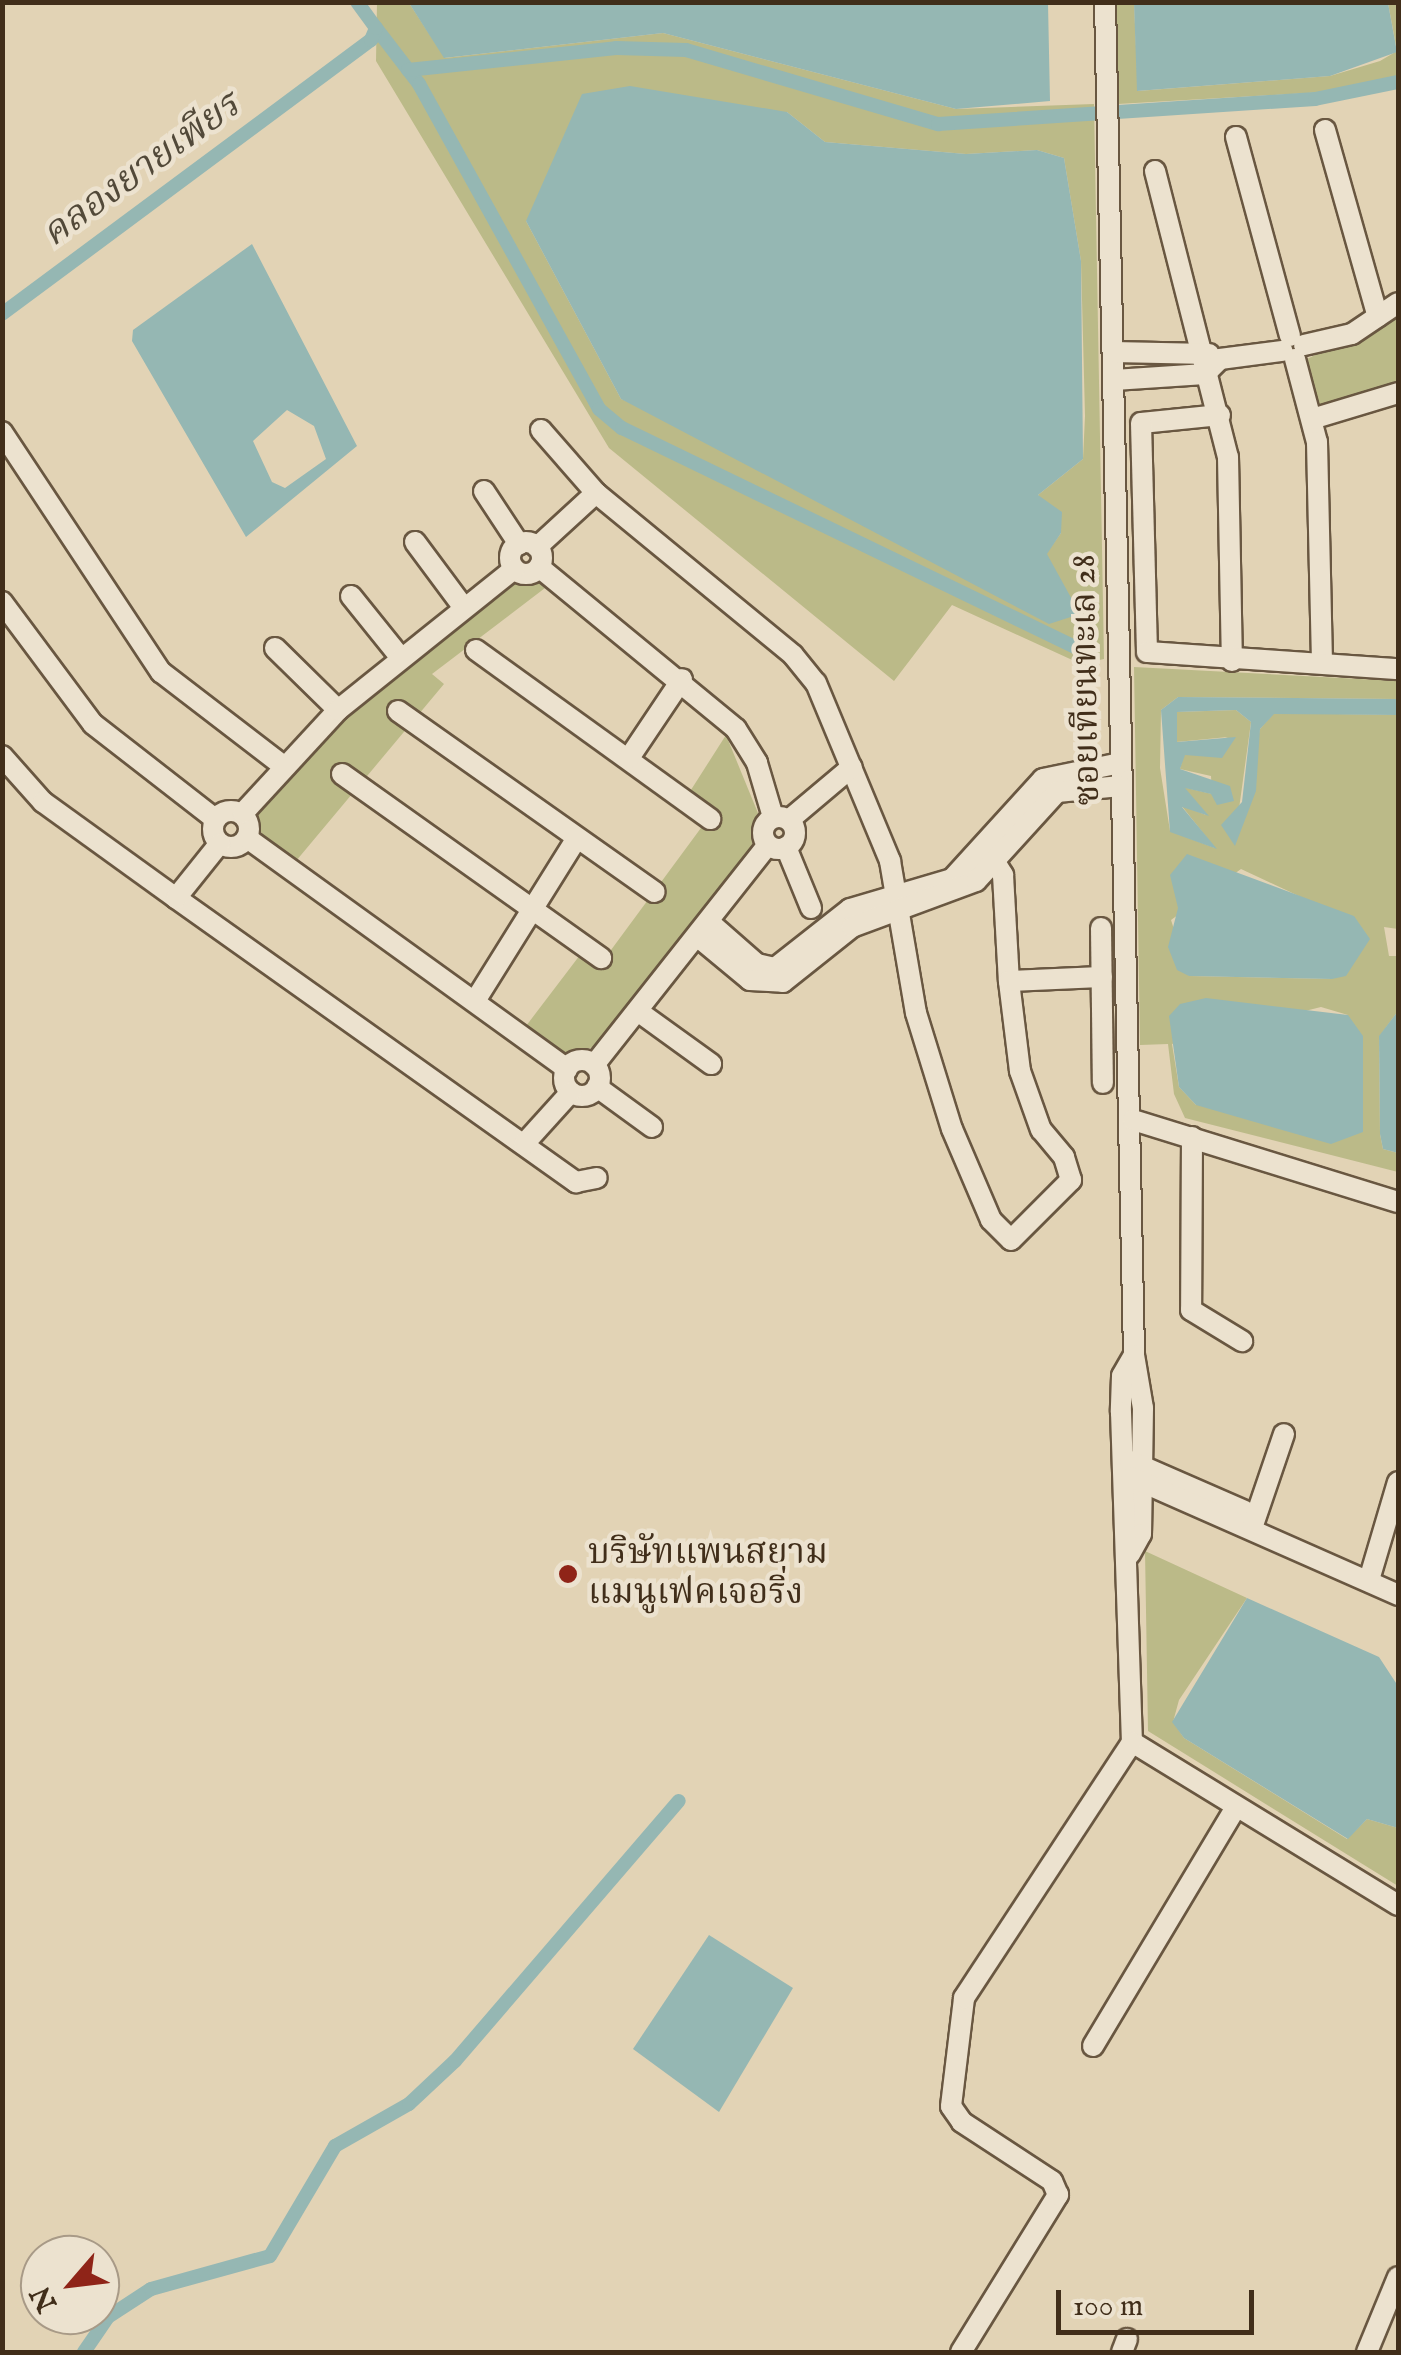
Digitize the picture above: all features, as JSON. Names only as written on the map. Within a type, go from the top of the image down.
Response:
[{"type":"street","name":"ซอยเทียนทะเล 28","points":[[1105,2],[1120,764],[1132,1128],[1132,1470],[1141,1534],[1130,1554],[1132,1742]]},
{"type":"street","points":[[1325,130],[1378,318]]},
{"type":"street","points":[[1236,137],[1312,419],[1322,663]]},
{"type":"street","points":[[1156,171],[1197,350],[1212,367],[1220,415],[1232,661]]},
{"type":"street","points":[[1114,380],[1212,367],[1352,334],[1398,303]]},
{"type":"street","points":[[1113,352],[1197,350]]},
{"type":"street","points":[[1312,419],[1398,396]]},
{"type":"street","points":[[1220,415],[1142,423],[1144,642],[1151,656],[1398,669]]},
{"type":"street","points":[[542,430],[596,493],[793,655],[820,692],[902,904],[910,988],[952,1129],[991,1220],[1011,1240],[1071,1180],[1064,1158],[1041,1130],[1020,1071],[1009,981],[1007,903],[991,855]]},
{"type":"street","points":[[2,432],[160,672],[285,767]]},
{"type":"street","points":[[484,490],[532,553],[682,679],[743,738],[781,818]]},
{"type":"street","points":[[243,814],[338,710],[514,569],[510,558],[532,553],[596,493]]},
{"type":"street","points":[[414,542],[464,608]]},
{"type":"street","points":[[352,596],[400,657]]},
{"type":"street","points":[[2,602],[93,724],[215,820],[220,844]]},
{"type":"street","points":[[275,648],[338,710]]},
{"type":"street","points":[[476,650],[710,819]]},
{"type":"street","points":[[628,758],[682,679]]},
{"type":"street","points":[[398,711],[656,892]]},
{"type":"street","points":[[2,756],[42,802],[576,1182],[597,1178]]},
{"type":"street","points":[[703,929],[764,977],[792,977],[852,927],[902,904],[954,894],[1054,783],[1120,764]]},
{"type":"street","points":[[811,908],[777,846],[762,830],[852,768]]},
{"type":"street","points":[[342,774],[601,958]]},
{"type":"street","points":[[1054,783],[1121,786]]},
{"type":"street","points":[[215,820],[224,811],[243,814]]},
{"type":"street","points":[[243,814],[247,838],[566,1069],[571,1092]]},
{"type":"street","points":[[220,844],[235,847],[247,838]]},
{"type":"street","points":[[475,1002],[577,838]]},
{"type":"street","points":[[176,898],[220,844]]},
{"type":"street","points":[[594,1065],[703,929],[777,846]]},
{"type":"street","points":[[1101,928],[1103,1083]]},
{"type":"street","points":[[1009,981],[1102,977]]},
{"type":"street","points":[[638,1012],[712,1064]]},
{"type":"street","points":[[566,1069],[580,1060],[594,1065]]},
{"type":"street","points":[[594,1065],[598,1087],[652,1127]]},
{"type":"street","points":[[571,1092],[582,1096],[598,1087]]},
{"type":"street","points":[[524,1144],[571,1092]]},
{"type":"street","points":[[1132,1128],[1398,1202]]},
{"type":"street","points":[[1191,1143],[1191,1310],[1242,1341]]},
{"type":"street","points":[[1313,1181],[1398,1214]]},
{"type":"street","points":[[1259,1526],[1284,1434]]},
{"type":"street","points":[[1132,1470],[1259,1526],[1398,1595]]},
{"type":"street","points":[[1369,1580],[1398,1482]]},
{"type":"street","points":[[961,2352],[1058,2195],[1052,2181],[962,2122],[951,2106],[964,1998],[1132,1742],[1398,1905]]},
{"type":"street","points":[[1093,2046],[1236,1807]]},
{"type":"street","points":[[1367,2352],[1398,2276]]},
{"type":"shaded area","points":[[377,3],[409,3],[445,58],[663,33],[956,109],[1094,104],[1104,659],[1081,664],[952,605],[894,681],[609,448],[376,61]],"holes":[[[787,112],[825,142],[966,154],[1037,150],[1064,158],[1081,261],[1085,416],[1083,459],[1038,495],[1061,533],[1046,554],[621,399],[526,221]]]},
{"type":"shaded area","points":[[1116,3],[1134,3],[1138,91],[1330,76],[1380,61],[1397,51],[1388,3],[1398,3],[1398,78],[1325,92],[1118,104]]},
{"type":"shaded area","points":[[1398,314],[1398,387],[1315,409],[1305,360]]},
{"type":"shaded area","points":[[513,577],[536,578],[545,588],[432,674],[444,684],[296,861],[262,834],[253,815],[352,707]]},
{"type":"shaded area","points":[[1134,667],[1398,681],[1398,699],[1178,697],[1161,710],[1160,768],[1170,831],[1215,848],[1181,805],[1206,815],[1183,787],[1212,794],[1211,776],[1180,769],[1184,754],[1228,737],[1176,742],[1177,712],[1236,710],[1251,722],[1234,845],[1260,729],[1274,713],[1398,715],[1398,929],[1384,927],[1389,956],[1398,956],[1398,1011],[1379,1037],[1380,1134],[1383,1149],[1398,1153],[1398,1172],[1185,1118],[1174,1094],[1168,1044],[1140,1045]],"holes":[[[1241,869],[1303,898],[1332,979],[1189,976],[1171,920]],[[1321,1007],[1348,1015],[1196,1105],[1179,1087],[1172,1044]]]},
{"type":"shaded area","points":[[726,735],[760,818],[749,855],[598,1045],[566,1057],[526,1026],[580,955],[597,969],[712,813],[689,793]]},
{"type":"shaded area","points":[[1145,1551],[1247,1598],[1179,1700],[1173,1722],[1184,1738],[1347,1839],[1367,1819],[1398,1828],[1398,1886],[1148,1731]]},
{"type":"water","points":[[409,3],[1048,3],[1050,101],[956,109],[663,33],[444,58]]},
{"type":"water","points":[[1134,3],[1388,3],[1397,52],[1330,76],[1137,91]]},
{"type":"water","points":[[630,86],[787,112],[825,142],[966,154],[1037,150],[1064,158],[1081,261],[1083,459],[1038,495],[1062,512],[1061,533],[1047,554],[1080,614],[1049,624],[621,399],[526,221],[582,94]]},
{"type":"water","points":[[252,244],[357,446],[246,537],[132,341],[133,330]],"holes":[[[287,410],[314,426],[326,459],[285,488],[272,482],[253,441]]]},
{"type":"water","points":[[1178,697],[1398,699],[1398,715],[1274,714],[1260,729],[1256,791],[1235,846],[1221,825],[1242,802],[1251,722],[1236,710],[1177,712],[1177,742],[1236,737],[1222,758],[1185,755],[1180,769],[1230,786],[1234,801],[1217,805],[1211,794],[1185,788],[1209,816],[1182,807],[1217,849],[1170,832],[1161,710]]},
{"type":"water","points":[[1187,854],[1354,916],[1370,939],[1346,976],[1332,979],[1189,976],[1177,970],[1168,947],[1178,908],[1170,875]]},
{"type":"water","points":[[1206,998],[1348,1015],[1363,1036],[1363,1132],[1331,1144],[1196,1105],[1179,1087],[1169,1016],[1180,1004]]},
{"type":"water","points":[[1398,1011],[1398,1153],[1383,1149],[1380,1134],[1379,1036]]},
{"type":"water","points":[[1247,1598],[1379,1657],[1398,1686],[1398,1828],[1367,1819],[1348,1839],[1184,1738],[1172,1722]]},
{"type":"water","points":[[709,1935],[793,1988],[719,2112],[633,2049]]},
{"type":"waterway","name":"คลองยายเพียร","points":[[2,314],[371,40],[376,28],[357,2]]},
{"type":"waterway","points":[[376,28],[419,84],[599,409],[622,428],[1081,650]]},
{"type":"waterway","points":[[408,70],[616,48],[686,50],[938,124],[1315,99],[1398,82]]},
{"type":"waterway","points":[[84,2352],[108,2317],[151,2289],[270,2256],[335,2146],[409,2104],[455,2061],[679,1801]]},
{"type":"place","name":"บริษัทแพนสยาม แมนูเฟคเจอริ่ง","points":[[568,1574]]}]
